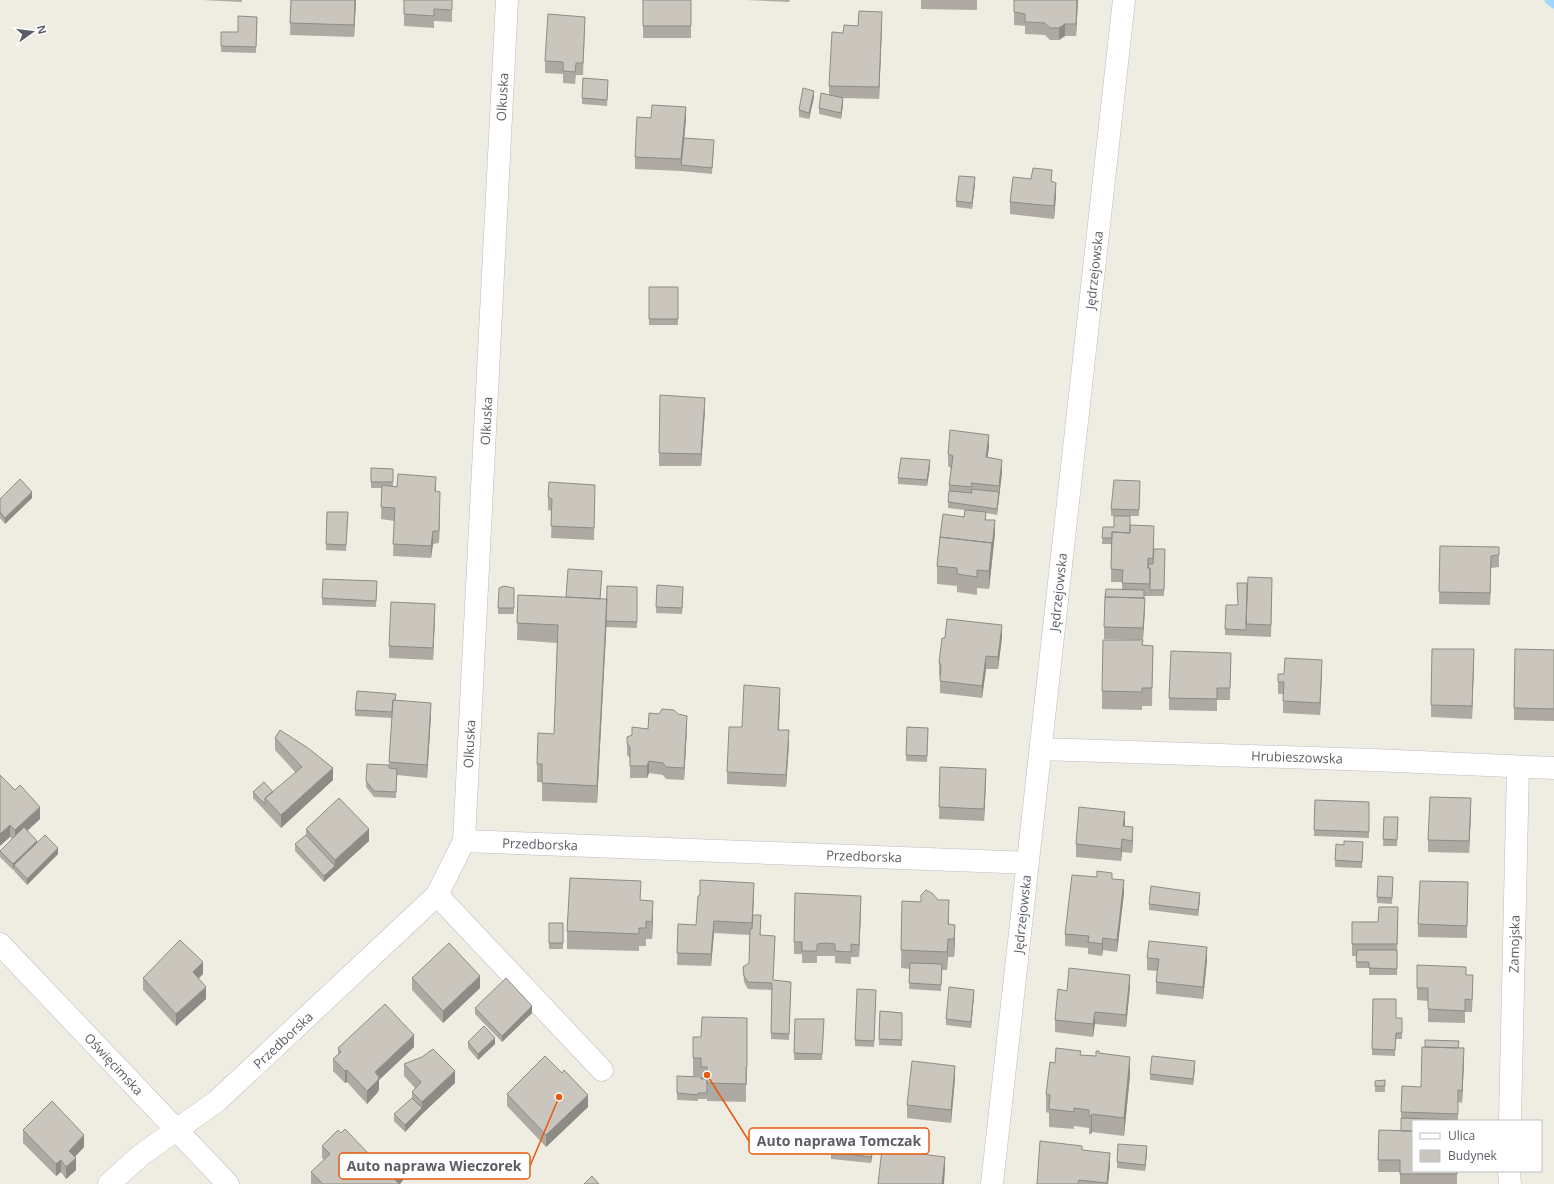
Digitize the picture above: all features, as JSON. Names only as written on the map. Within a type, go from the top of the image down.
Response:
[{"type":"street","name":"Olkuska","points":[[464,841],[507,0]]},
{"type":"street","name":"Jędrzejowska","points":[[992,1184],[1124,0]]},
{"type":"street","name":"Hrubieszowska","points":[[1041,750],[1373,760],[1554,768]]},
{"type":"street","name":"Zamojska","points":[[1510,1120],[1518,767]]},
{"type":"street","name":"Przedborska","points":[[109,1184],[141,1155],[218,1101],[437,895],[464,841],[1028,863]]},
{"type":"street","points":[[437,895],[602,1070]]},
{"type":"street","name":"Oświęcimska","points":[[0,944],[228,1184]]},
{"type":"street","points":[[1509,1172],[1510,1184]]},
{"type":"building","points":[[291,0],[355,0],[354,25],[290,23]]},
{"type":"building","points":[[404,0],[452,0],[452,10],[434,9],[434,16],[404,14]]},
{"type":"building","points":[[643,0],[691,0],[691,26],[643,26]]},
{"type":"building","points":[[1014,0],[1077,0],[1076,24],[1065,24],[1059,28],[1050,28],[1045,23],[1025,22],[1025,14],[1014,12]]},
{"type":"building","points":[[859,11],[882,12],[879,87],[829,86],[832,32],[843,33],[844,25],[858,26]]},
{"type":"building","points":[[548,14],[585,17],[583,63],[576,63],[575,72],[563,71],[563,62],[545,61]]},
{"type":"building","points":[[238,16],[257,17],[256,47],[221,46],[221,32],[238,32]]},
{"type":"building","points":[[583,78],[608,80],[607,100],[582,98]]},
{"type":"building","points":[[803,88],[814,91],[809,113],[799,110]]},
{"type":"building","points":[[821,93],[843,98],[841,113],[819,108]]},
{"type":"building","points":[[652,105],[686,107],[681,159],[635,157],[637,117],[651,118]]},
{"type":"building","points":[[684,138],[714,140],[712,168],[681,165]]},
{"type":"building","points":[[1033,168],[1052,170],[1051,181],[1056,183],[1054,206],[1010,202],[1013,177],[1031,179]]},
{"type":"building","points":[[959,176],[975,177],[972,203],[956,201]]},
{"type":"building","points":[[649,287],[678,287],[678,319],[649,319]]},
{"type":"building","points":[[660,395],[705,398],[701,454],[659,453]]},
{"type":"building","points":[[950,430],[989,435],[986,457],[1002,460],[999,486],[971,483],[972,487],[949,485],[953,456],[948,454]]},
{"type":"building","points":[[901,458],[930,460],[927,480],[898,478]]},
{"type":"building","points":[[371,468],[393,469],[393,482],[371,482]]},
{"type":"building","points":[[398,474],[436,477],[435,491],[440,492],[439,531],[433,531],[431,546],[393,544],[395,508],[381,507],[382,485],[397,487]]},
{"type":"building","points":[[20,479],[32,492],[5,518],[0,512],[0,499]]},
{"type":"building","points":[[1114,480],[1140,481],[1139,510],[1111,509]]},
{"type":"building","points":[[549,482],[595,485],[594,528],[551,526],[552,499],[548,497]]},
{"type":"building","points":[[971,489],[999,492],[997,509],[948,502],[949,491],[972,493]]},
{"type":"building","points":[[965,510],[986,512],[985,520],[995,520],[992,548],[992,543],[940,537],[943,514],[964,517]]},
{"type":"building","points":[[327,512],[348,512],[346,545],[326,544]]},
{"type":"building","points":[[1114,516],[1130,516],[1130,533],[1112,532],[1112,538],[1102,538],[1103,527],[1114,527]]},
{"type":"building","points":[[1130,525],[1154,526],[1153,559],[1148,558],[1148,568],[1150,568],[1150,584],[1122,583],[1123,570],[1111,569],[1112,532],[1130,533]]},
{"type":"building","points":[[940,537],[992,543],[989,571],[977,570],[977,577],[957,574],[957,568],[937,566]]},
{"type":"building","points":[[1440,546],[1499,547],[1499,555],[1491,556],[1490,593],[1439,592]]},
{"type":"building","points":[[1154,549],[1165,549],[1164,590],[1150,590],[1150,568],[1148,568],[1148,564],[1153,564]]},
{"type":"building","points":[[568,569],[602,571],[600,599],[566,597]]},
{"type":"building","points":[[1248,577],[1272,578],[1271,625],[1246,624]]},
{"type":"building","points":[[323,579],[377,581],[376,601],[322,598]]},
{"type":"building","points":[[1237,583],[1247,583],[1246,630],[1225,629],[1226,605],[1238,605]]},
{"type":"building","points":[[657,585],[683,587],[682,608],[656,607]]},
{"type":"building","points":[[504,586],[514,588],[514,608],[498,608],[499,588]]},
{"type":"building","points":[[607,586],[637,587],[637,622],[606,621]]},
{"type":"building","points":[[1106,589],[1144,590],[1144,598],[1105,597]]},
{"type":"building","points":[[518,595],[607,599],[597,786],[542,783],[542,764],[537,764],[538,733],[554,734],[558,625],[517,623]]},
{"type":"building","points":[[1105,597],[1145,598],[1143,628],[1104,627]]},
{"type":"building","points":[[391,602],[435,604],[433,648],[389,646]]},
{"type":"building","points":[[947,619],[1002,625],[998,657],[986,656],[982,686],[940,681],[941,664],[939,663],[942,638],[945,638]]},
{"type":"building","points":[[1103,640],[1143,640],[1142,645],[1153,646],[1152,688],[1142,688],[1142,692],[1102,691]]},
{"type":"building","points":[[1432,649],[1474,649],[1472,706],[1431,705]]},
{"type":"building","points":[[1515,649],[1554,650],[1554,709],[1514,708]]},
{"type":"building","points":[[1171,651],[1231,653],[1230,688],[1217,688],[1217,699],[1169,698]]},
{"type":"building","points":[[1285,658],[1322,660],[1320,703],[1283,701],[1284,682],[1278,682],[1278,674],[1284,674]]},
{"type":"building","points":[[744,685],[780,688],[778,730],[789,730],[786,775],[727,772],[729,727],[742,727]]},
{"type":"building","points":[[357,691],[396,694],[395,700],[393,700],[392,712],[355,710]]},
{"type":"building","points":[[393,700],[431,703],[427,765],[389,762]]},
{"type":"building","points":[[662,709],[674,710],[678,714],[687,716],[684,768],[666,767],[663,763],[649,761],[647,766],[630,766],[630,747],[627,743],[627,737],[632,735],[632,727],[648,729],[649,713],[659,714]]},
{"type":"building","points":[[907,727],[928,728],[927,756],[906,755]]},
{"type":"building","points":[[280,730],[308,748],[333,768],[281,815],[265,798],[302,767],[275,738]]},
{"type":"building","points":[[367,764],[389,765],[389,768],[397,769],[396,792],[374,791],[366,781]]},
{"type":"building","points":[[940,767],[986,769],[984,809],[939,807]]},
{"type":"building","points":[[0,775],[15,790],[20,785],[40,807],[15,830],[10,825],[0,834]]},
{"type":"building","points":[[264,782],[273,792],[265,798],[265,804],[253,792]]},
{"type":"building","points":[[1430,797],[1471,798],[1469,841],[1428,840]]},
{"type":"building","points":[[339,798],[369,829],[335,860],[306,829]]},
{"type":"building","points":[[1315,800],[1369,802],[1369,832],[1314,830]]},
{"type":"building","points":[[1079,807],[1125,812],[1123,826],[1133,827],[1132,841],[1122,839],[1121,849],[1076,844]]},
{"type":"building","points":[[1384,817],[1398,817],[1397,840],[1383,839]]},
{"type":"building","points":[[24,827],[37,841],[13,864],[0,851]]},
{"type":"building","points":[[45,835],[58,848],[27,879],[14,865]]},
{"type":"building","points":[[306,835],[335,866],[324,876],[295,844]]},
{"type":"building","points":[[1344,841],[1363,842],[1362,862],[1335,860],[1336,844],[1344,845]]},
{"type":"building","points":[[1097,871],[1112,873],[1112,879],[1124,880],[1117,940],[1103,938],[1102,944],[1088,942],[1089,936],[1065,934],[1072,875],[1097,877]]},
{"type":"building","points":[[1378,876],[1393,877],[1392,898],[1377,897]]},
{"type":"building","points":[[570,878],[641,881],[640,900],[653,901],[652,922],[646,921],[646,928],[639,928],[639,934],[567,931]]},
{"type":"building","points":[[700,880],[754,883],[752,923],[714,921],[711,954],[677,953],[678,924],[696,925],[698,896],[700,895]]},
{"type":"building","points":[[1420,881],[1468,882],[1467,926],[1418,924]]},
{"type":"building","points":[[1151,886],[1200,893],[1198,910],[1149,904]]},
{"type":"building","points":[[926,890],[932,893],[938,900],[949,900],[948,924],[955,925],[954,939],[948,939],[947,952],[901,950],[902,901],[921,902],[921,895]]},
{"type":"building","points":[[795,893],[861,896],[859,945],[851,944],[851,952],[835,951],[835,944],[826,943],[817,944],[817,951],[802,951],[802,942],[794,942]]},
{"type":"building","points":[[1379,907],[1398,907],[1397,944],[1352,944],[1352,922],[1378,922]]},
{"type":"building","points":[[753,915],[761,915],[760,935],[775,936],[773,980],[791,982],[789,1034],[771,1033],[772,983],[748,982],[744,976],[743,967],[749,963],[750,929],[752,929]]},
{"type":"building","points":[[549,923],[563,923],[563,943],[549,943]]},
{"type":"building","points":[[180,940],[203,962],[193,972],[206,987],[176,1014],[143,978]]},
{"type":"building","points":[[1149,941],[1207,947],[1203,987],[1156,982],[1159,959],[1147,958]]},
{"type":"building","points":[[449,943],[480,976],[443,1011],[412,978]]},
{"type":"building","points":[[1357,950],[1397,950],[1397,969],[1369,968],[1369,962],[1356,962]]},
{"type":"building","points":[[910,963],[942,964],[941,985],[909,983]]},
{"type":"building","points":[[1417,965],[1466,967],[1466,975],[1473,975],[1472,1000],[1465,999],[1465,1011],[1428,1009],[1428,988],[1417,988]]},
{"type":"building","points":[[1069,968],[1130,975],[1126,1015],[1095,1012],[1093,1024],[1055,1020],[1058,989],[1067,991]]},
{"type":"building","points":[[506,978],[532,1006],[502,1036],[475,1008]]},
{"type":"building","points":[[949,987],[974,990],[971,1022],[946,1019]]},
{"type":"building","points":[[857,989],[876,990],[874,1041],[855,1040]]},
{"type":"building","points":[[1373,999],[1396,999],[1396,1018],[1402,1018],[1402,1033],[1396,1033],[1395,1050],[1372,1049]]},
{"type":"building","points":[[385,1004],[414,1035],[375,1072],[379,1077],[378,1080],[367,1091],[347,1070],[345,1071],[333,1059],[341,1052],[338,1048]]},
{"type":"building","points":[[880,1011],[902,1013],[902,1040],[879,1039]]},
{"type":"building","points":[[702,1017],[747,1018],[746,1084],[707,1083],[707,1067],[701,1067],[701,1058],[693,1058],[693,1037],[701,1037]]},
{"type":"building","points":[[795,1019],[824,1019],[822,1054],[794,1053]]},
{"type":"building","points":[[484,1026],[495,1038],[478,1054],[468,1042]]},
{"type":"building","points":[[1425,1040],[1459,1041],[1458,1048],[1425,1047]]},
{"type":"building","points":[[1422,1047],[1464,1048],[1462,1091],[1458,1090],[1458,1114],[1401,1112],[1402,1086],[1421,1087]]},
{"type":"building","points":[[1056,1048],[1081,1051],[1080,1055],[1096,1056],[1096,1051],[1099,1051],[1099,1053],[1130,1057],[1124,1118],[1092,1114],[1089,1116],[1089,1110],[1074,1108],[1074,1112],[1049,1109],[1050,1095],[1046,1094],[1050,1062],[1055,1063]]},
{"type":"building","points":[[433,1049],[455,1071],[422,1102],[412,1092],[421,1082],[404,1064],[422,1057]]},
{"type":"building","points":[[545,1056],[562,1073],[564,1070],[588,1095],[546,1135],[507,1094]]},
{"type":"building","points":[[1152,1056],[1195,1061],[1193,1079],[1150,1074]]},
{"type":"building","points":[[912,1061],[955,1066],[951,1110],[907,1105]]},
{"type":"building","points":[[677,1076],[701,1077],[701,1079],[707,1079],[707,1093],[698,1093],[698,1095],[677,1093]]},
{"type":"building","points":[[1385,1080],[1385,1086],[1375,1086],[1375,1081]]},
{"type":"building","points":[[412,1098],[422,1108],[405,1125],[394,1114]]},
{"type":"building","points":[[52,1101],[84,1135],[69,1151],[76,1158],[66,1167],[61,1160],[56,1164],[23,1130]]},
{"type":"building","points":[[1401,1118],[1458,1120],[1412,1120],[1412,1131],[1401,1131]]},
{"type":"building","points":[[833,1128],[875,1132],[871,1157],[831,1152]]},
{"type":"building","points":[[345,1129],[367,1152],[358,1161],[374,1177],[385,1168],[399,1184],[323,1184],[311,1172],[330,1154],[322,1146],[338,1130],[341,1133]]},
{"type":"building","points":[[1379,1130],[1412,1131],[1412,1172],[1457,1172],[1457,1174],[1400,1174],[1400,1160],[1378,1160]]},
{"type":"building","points":[[1040,1141],[1082,1146],[1082,1150],[1110,1153],[1107,1183],[1079,1180],[1078,1184],[1037,1184]]},
{"type":"building","points":[[1118,1144],[1147,1146],[1145,1165],[1117,1162]]},
{"type":"building","points":[[882,1149],[945,1157],[942,1184],[878,1184]]},
{"type":"building","points":[[385,1156],[403,1174],[396,1181],[385,1168],[381,1170],[376,1165]]},
{"type":"building","points":[[592,1176],[599,1184],[584,1184]]},
{"type":"waterway","points":[[1549,0],[1554,4]]},
{"type":"place","name":"Auto naprawa Tomczak","points":[[707,1075]]},
{"type":"place","name":"Auto naprawa Wieczorek","points":[[559,1097]]}]
